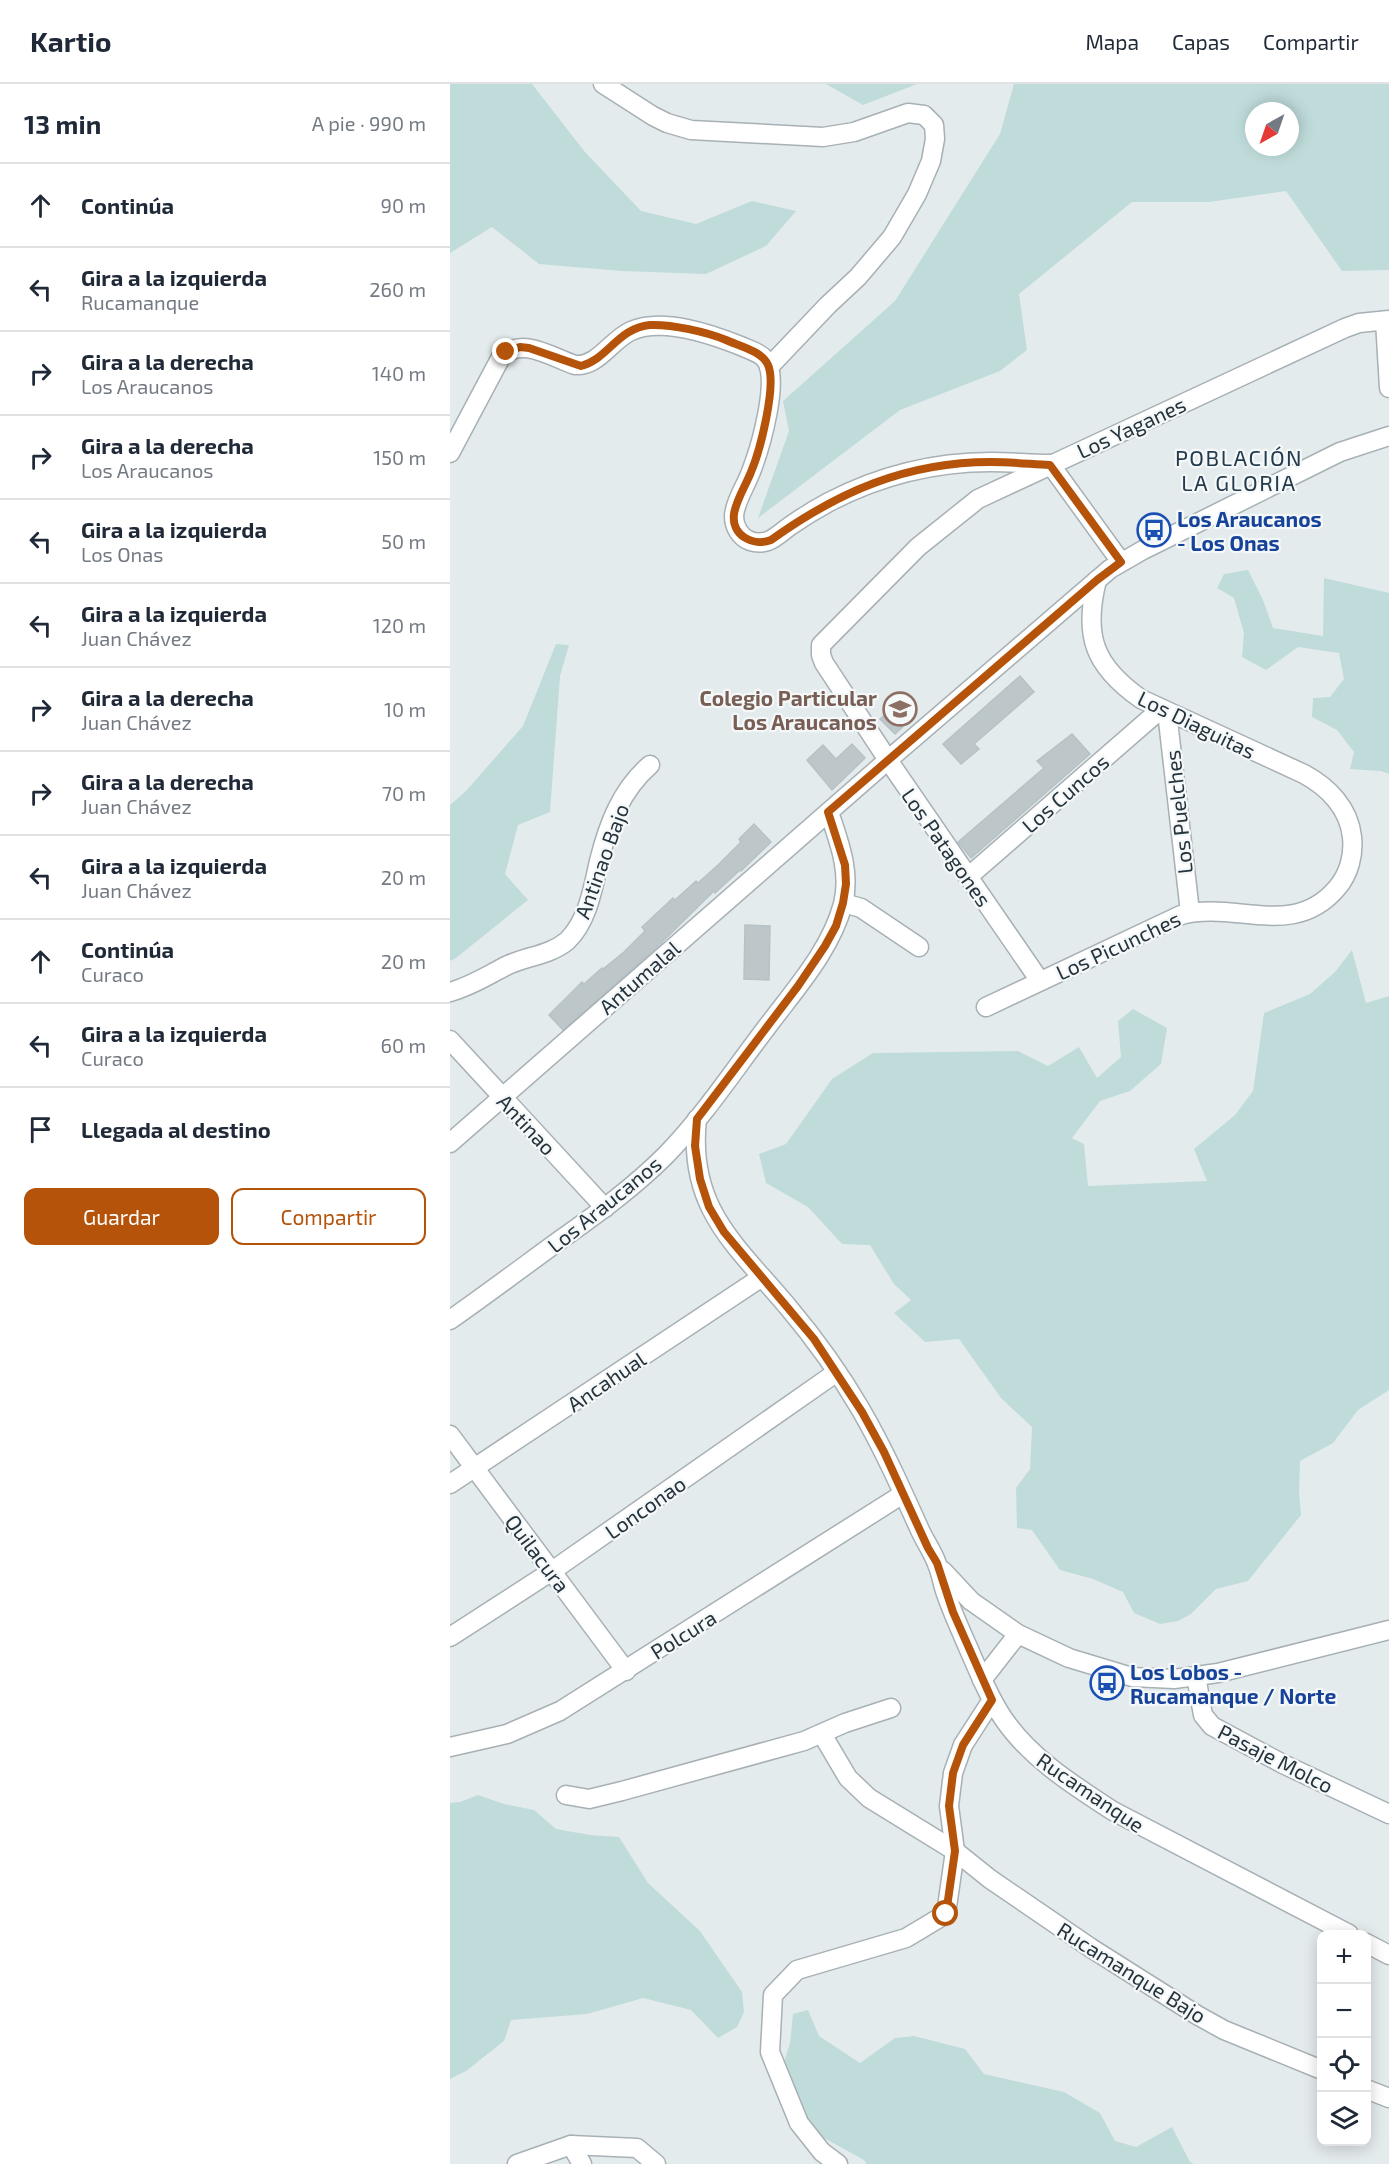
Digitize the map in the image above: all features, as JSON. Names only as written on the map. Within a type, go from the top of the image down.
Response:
[{"type":"street","points":[[603,84],[653,116],[667,123],[691,129],[823,137],[854,132],[908,113],[924,115],[934,125],[935,139],[931,161],[917,194],[892,237],[858,277],[769,367]]},
{"type":"street","points":[[1387,321],[1389,388]]},
{"type":"street","name":"Los Yaganes","points":[[820,649],[824,639],[918,547],[958,513],[995,489],[1345,328],[1359,323],[1387,321]]},
{"type":"street","points":[[450,453],[501,357],[512,348],[529,348],[581,366],[599,356],[620,337],[642,327],[661,326],[709,333],[760,355],[769,367],[770,387],[759,450],[734,512],[736,527],[752,542],[771,540],[828,503],[897,474],[966,463],[1050,465],[1121,562]]},
{"type":"street","points":[[828,812],[1097,580],[1121,562],[1340,452],[1389,436]]},
{"type":"street","name":"Los Diaguitas","points":[[1097,580],[1093,596],[1092,627],[1095,646],[1103,663],[1117,681],[1164,710],[1314,779],[1339,803],[1352,836]]},
{"type":"street","name":"Los Patagones","points":[[820,649],[824,663],[888,760],[1040,981]]},
{"type":"street","name":"Los Cuncos","points":[[968,877],[1164,710]]},
{"type":"street","name":"Los Puelches","points":[[1164,710],[1190,912]]},
{"type":"street","name":"Antinao Bajo","points":[[450,992],[472,985],[520,960],[548,952],[572,935],[587,906],[603,847],[615,814],[634,781],[650,765]]},
{"type":"street","name":"Los Araucanos","points":[[450,1320],[605,1208],[647,1173],[697,1119],[814,963],[836,926],[846,884],[845,865],[828,812]]},
{"type":"street","name":"Antumalal","points":[[450,1143],[828,812]]},
{"type":"street","name":"Los Picunches","points":[[986,1007],[1190,912],[1286,916],[1311,909],[1331,894],[1346,874],[1352,849],[1352,836]]},
{"type":"street","points":[[843,903],[861,908],[919,947]]},
{"type":"street","name":"Antinao","points":[[450,1040],[605,1208]]},
{"type":"street","name":"Rucamanque","points":[[697,1119],[696,1156],[700,1179],[709,1207],[724,1232],[807,1331],[837,1372],[867,1422],[937,1563],[945,1591],[982,1680],[1002,1717],[1027,1747],[1084,1793],[1142,1828],[1339,1930]]},
{"type":"street","name":"Ancahual","points":[[450,1484],[762,1277]]},
{"type":"street","name":"Lonconao","points":[[450,1637],[552,1571],[837,1372]]},
{"type":"street","name":"Quilacura","points":[[450,1435],[626,1671]]},
{"type":"street","name":"Polcura","points":[[450,1747],[507,1734],[560,1711],[903,1494]]},
{"type":"street","points":[[937,1563],[958,1590],[1018,1634],[1069,1659],[1110,1672],[1153,1679],[1196,1676],[1243,1667],[1389,1630]]},
{"type":"street","points":[[982,1680],[1018,1634]]},
{"type":"street","name":"Pasaje Molco","points":[[1196,1676],[1203,1715],[1212,1726],[1283,1764],[1389,1814]]},
{"type":"street","points":[[838,2164],[822,2152],[799,2123],[770,2052],[773,1995],[797,1970],[906,1938],[946,1914],[955,1851],[949,1806],[953,1773],[963,1745],[992,1700]]},
{"type":"street","points":[[566,1795],[597,1798],[779,1748],[891,1708]]},
{"type":"street","points":[[822,1734],[836,1759],[858,1789],[955,1851]]},
{"type":"street","name":"Rucamanque Bajo","points":[[955,1851],[990,1879],[1053,1923],[1197,2015],[1244,2039],[1317,2068]]},
{"type":"street","points":[[1371,1946],[1389,1955]]},
{"type":"street","points":[[1371,2091],[1389,2098]]},
{"type":"street","points":[[517,2164],[571,2145],[637,2148],[656,2164]]},
{"type":"street","points":[[571,2145],[582,2164]]},
{"type":"shaded area","points":[[450,84],[532,84],[585,152],[641,211],[696,224],[752,201],[796,211],[766,246],[706,274],[622,271],[539,264],[492,227],[450,253]]},
{"type":"shaded area","points":[[826,84],[917,84],[863,105]]},
{"type":"shaded area","points":[[1014,84],[1389,84],[1389,270],[1342,271],[1286,191],[1209,202],[1132,202],[1019,294],[1027,350],[1000,371],[900,410],[758,518],[789,431],[783,401],[895,301],[1000,134]]},
{"type":"shaded area","points":[[1248,570],[1263,600],[1273,628],[1323,636],[1324,578],[1389,593],[1389,774],[1381,771],[1350,769],[1354,752],[1337,730],[1312,717],[1313,698],[1330,697],[1344,679],[1339,653],[1298,647],[1266,670],[1242,657],[1244,633],[1234,598],[1217,588],[1224,574]]},
{"type":"shaded area","points":[[556,644],[569,645],[560,676],[550,812],[518,825],[505,874],[528,900],[450,961],[450,805],[466,791],[523,726]]},
{"type":"shaded area","points":[[1352,950],[1366,1003],[1389,996],[1389,1390],[1358,1410],[1333,1443],[1300,1461],[1301,1515],[1248,1581],[1216,1589],[1191,1614],[1178,1621],[1160,1624],[1134,1613],[1123,1592],[1093,1579],[1060,1570],[1032,1530],[1017,1528],[1016,1488],[1030,1469],[1032,1427],[1001,1398],[959,1339],[925,1342],[894,1313],[911,1300],[894,1284],[870,1245],[842,1244],[808,1207],[766,1183],[759,1154],[786,1144],[832,1079],[873,1053],[1018,1051],[1048,1066],[1079,1047],[1097,1078],[1121,1057],[1118,1021],[1133,1009],[1167,1028],[1161,1064],[1130,1091],[1100,1101],[1072,1138],[1084,1144],[1088,1186],[1207,1181],[1194,1149],[1235,1115],[1253,1091],[1264,1013],[1310,994],[1335,972]]},
{"type":"shaded area","points":[[478,1795],[504,1804],[534,1810],[556,1829],[619,1837],[648,1883],[700,1931],[742,1992],[744,2012],[737,2027],[718,2038],[691,2010],[643,1998],[587,2014],[511,2020],[504,2041],[466,2071],[450,2079],[450,1803]]},
{"type":"shaded area","points":[[808,2010],[819,2036],[860,2063],[895,2038],[914,2036],[965,2049],[984,2074],[1064,2092],[1100,2113],[1115,2141],[1136,2147],[1172,2127],[1190,2162],[1194,2164],[867,2164],[864,2160],[793,2121],[783,2065],[790,2043],[793,2014]]},
{"type":"building","points":[[1020,676],[1034,692],[974,744],[979,749],[961,764],[943,744]]},
{"type":"building","points":[[898,703],[912,718],[895,734],[880,719]]},
{"type":"building","points":[[1072,734],[1090,754],[971,858],[958,842],[1044,768],[1037,761]]},
{"type":"building","points":[[852,744],[865,758],[832,790],[807,760],[823,745],[836,759]]},
{"type":"building","points":[[754,824],[771,842],[741,871],[715,893],[714,891],[655,949],[563,1030],[549,1015],[582,982],[584,984],[624,952],[645,931],[642,927],[673,898],[675,900],[718,865],[741,842],[739,839]]},
{"type":"building","points":[[745,925],[770,926],[769,980],[744,979]]},
{"type":"place","name":"Los Araucanos - Los Onas","points":[[1154,530]]},
{"type":"place","name":"Colegio Particular Los Araucanos","points":[[900,709]]},
{"type":"place","name":"Los Lobos - Rucamanque / Norte","points":[[1107,1683]]},
{"type":"district","name":"POBLACIÓN LA GLORIA","points":[[1239,470]]},
{"type":"route","points":[[506,352],[512,348],[529,348],[581,366],[599,356],[620,337],[632,330],[651,325],[709,333],[760,355],[769,367],[771,377],[765,423],[759,450],[734,512],[736,527],[746,539],[752,542],[771,540],[828,503],[851,491],[897,474],[966,463],[1050,465],[1121,562],[1097,580],[828,812],[845,865],[846,884],[836,926],[798,986],[697,1119],[696,1156],[703,1191],[709,1207],[724,1232],[814,1339],[862,1412],[884,1452],[937,1563],[953,1612],[992,1700],[963,1745],[953,1773],[949,1806],[955,1851],[946,1914]]}]
